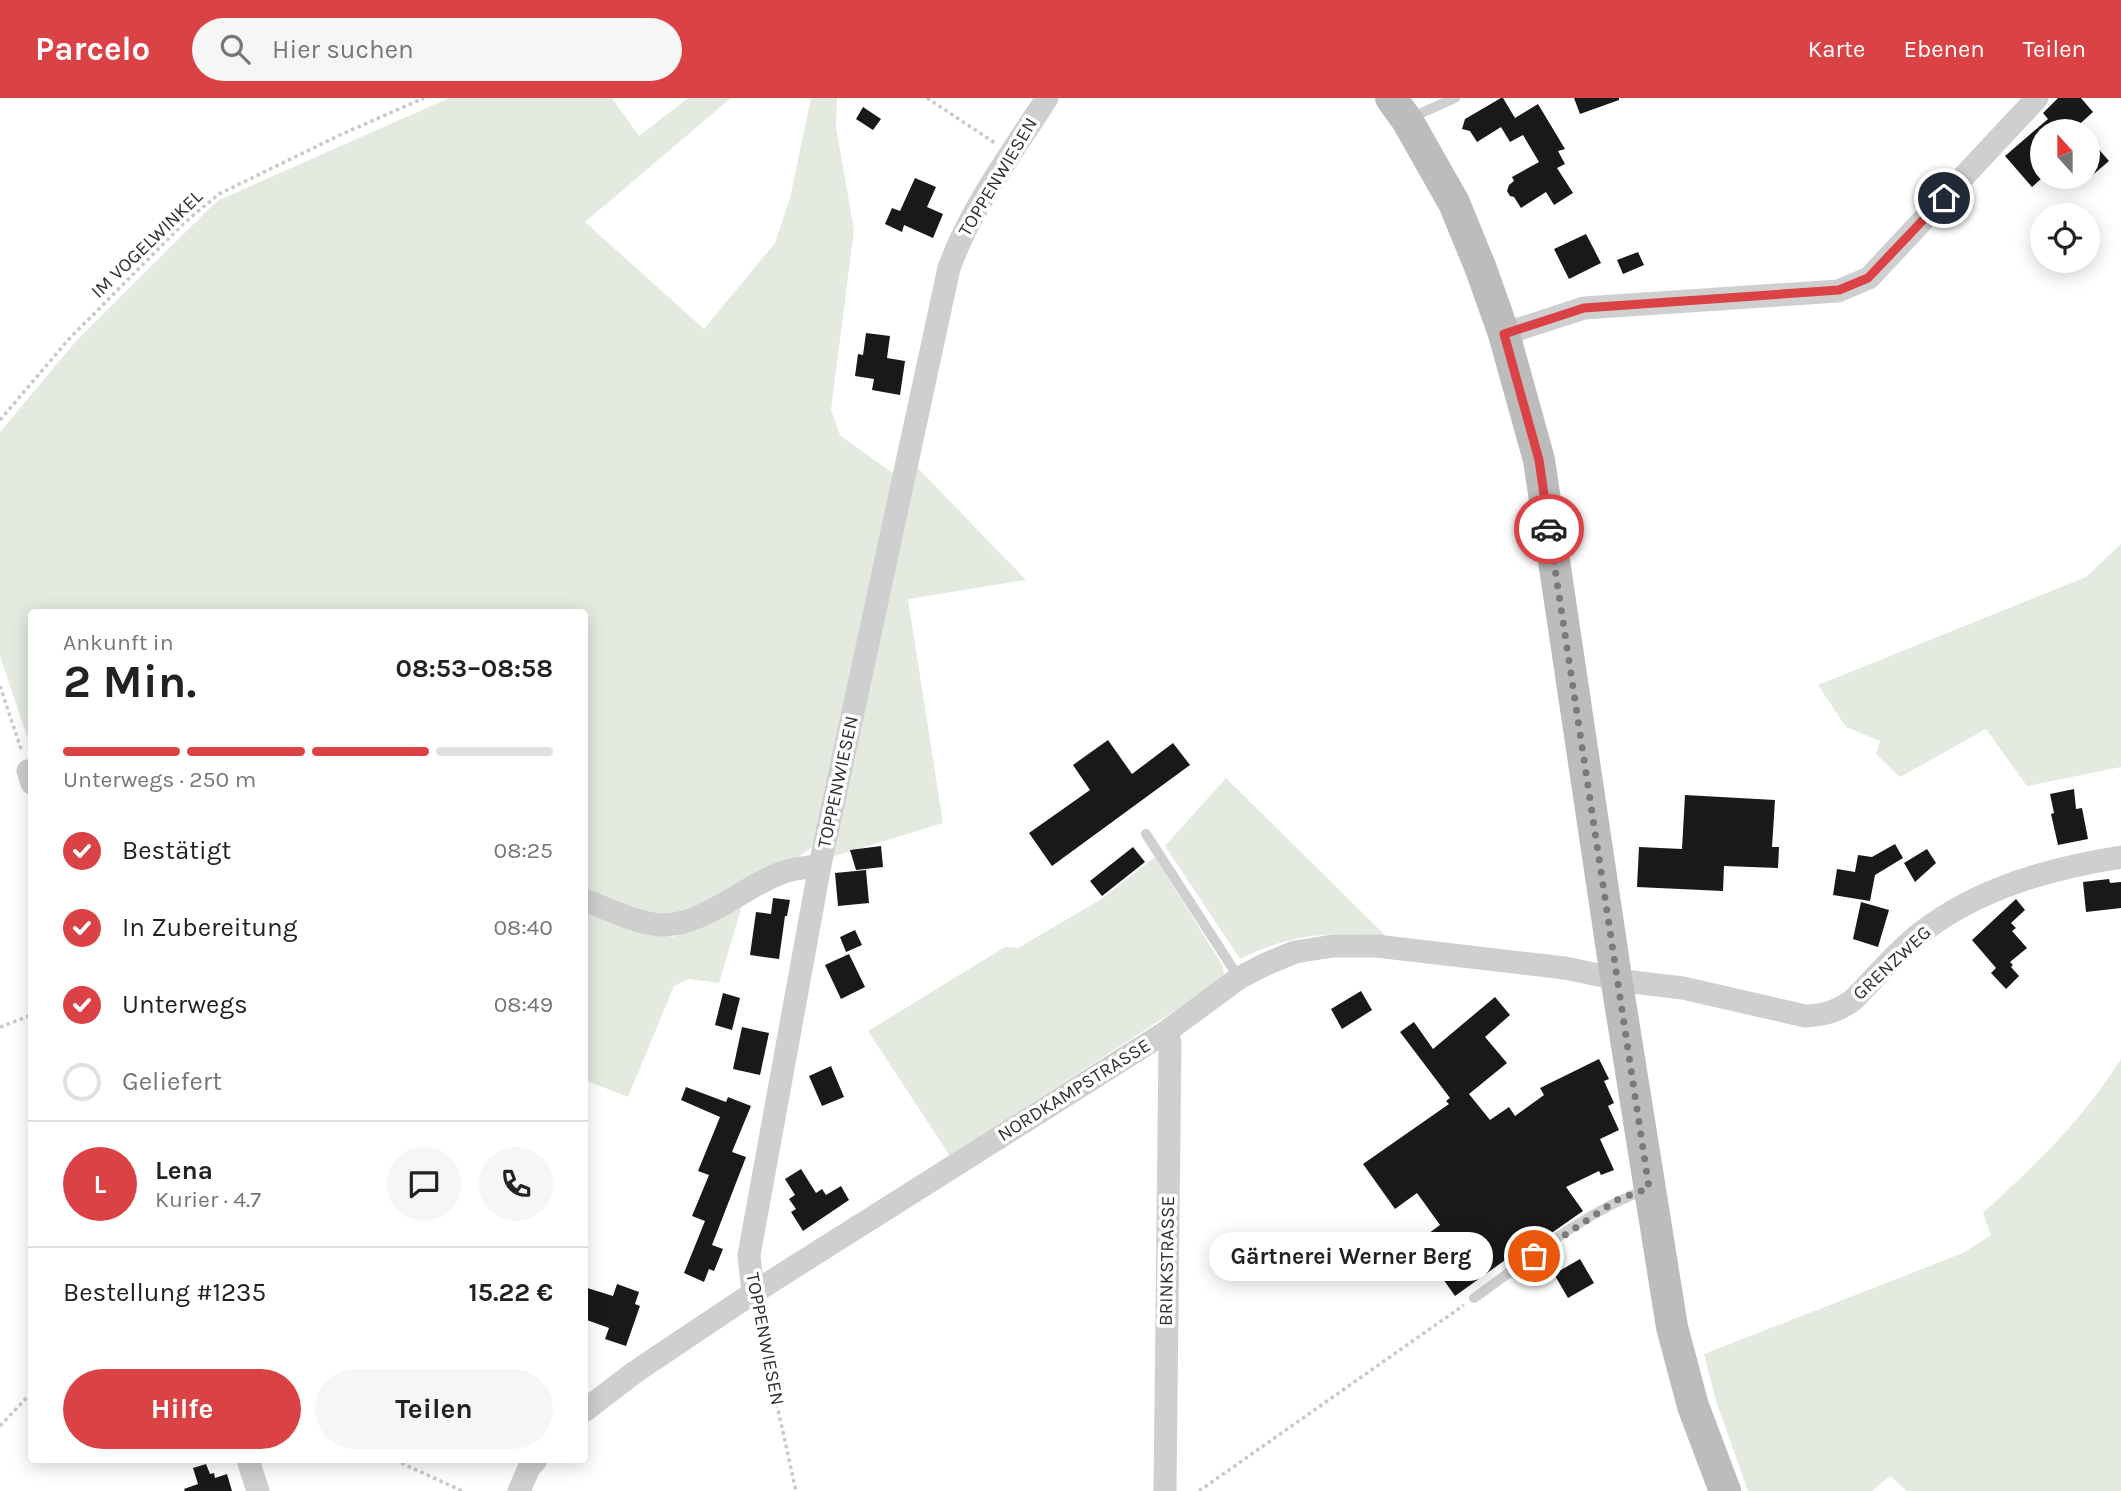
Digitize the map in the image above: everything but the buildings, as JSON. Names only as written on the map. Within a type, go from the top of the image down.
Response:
[{"type":"street","name":"TOPPENWIESEN","points":[[753,1293],[749,1255],[820,865],[949,268],[972,216],[1047,98]]},
{"type":"street","points":[[1504,334],[1584,308],[1839,290],[1868,278],[2037,98]]},
{"type":"street","points":[[1399,109],[1454,204],[1481,269],[1504,334],[1539,460],[1616,977],[1672,1326],[1693,1406],[1725,1491]]},
{"type":"street","name":"GRENZWEG","points":[[1616,977],[1684,988],[1805,1016],[1825,1015],[1841,1009],[1853,1000],[1919,934],[1985,894],[2016,881],[2121,857]]},
{"type":"street","points":[[588,901],[641,921],[661,925],[677,924],[786,871],[820,865]]},
{"type":"street","name":"NORDKAMPSTRASSE","points":[[588,1408],[635,1372],[753,1293],[1166,1032],[1239,978],[1266,964],[1295,953],[1332,946],[1376,946],[1565,968],[1616,977]]},
{"type":"street","name":"BRINKSTRASSE","points":[[1165,1491],[1170,1042],[1166,1032]]},
{"type":"street","points":[[249,1463],[258,1491]]},
{"type":"street","points":[[519,1491],[533,1463]]},
{"type":"lane","points":[[1399,109],[1455,98]]},
{"type":"lane","points":[[1146,834],[1239,978]]},
{"type":"lane","points":[[1474,1298],[1594,1213],[1617,1200],[1649,1188]]},
{"type":"path","name":"IM VOGELWINKEL","points":[[0,419],[69,340],[185,222],[219,194],[340,135],[424,98]]},
{"type":"path","points":[[927,98],[1012,153]]},
{"type":"path","points":[[0,686],[28,768]]},
{"type":"path","points":[[0,1027],[28,1016]]},
{"type":"path","name":"TOPPENWIESEN","points":[[753,1293],[796,1491]]},
{"type":"path","points":[[1199,1491],[1474,1298]]},
{"type":"path","points":[[0,1426],[28,1396]]},
{"type":"path","points":[[401,1463],[462,1491]]},
{"type":"shaded area","points":[[449,98],[612,98],[639,136],[688,98],[731,98],[585,222],[704,329],[775,243],[790,198],[811,98],[837,98],[836,127],[854,230],[831,410],[840,435],[895,475],[813,846],[796,859],[692,912],[666,918],[588,893],[588,609],[28,609],[28,739],[0,656],[0,432],[77,340],[217,201]]},
{"type":"shaded area","points":[[913,463],[1026,580],[908,599],[943,823],[832,857]]},
{"type":"shaded area","points":[[2121,544],[2121,767],[2027,786],[1986,729],[1900,777],[1876,754],[1880,741],[1846,727],[1818,685],[2086,577]]},
{"type":"shaded area","points":[[1226,778],[1388,938],[1349,934],[1312,936],[1277,944],[1240,959],[1165,846]]},
{"type":"shaded area","points":[[1155,857],[1223,966],[1224,979],[950,1156],[868,1031],[1005,947],[1018,948],[1103,898]]},
{"type":"shaded area","points":[[742,906],[719,983],[689,979],[674,986],[628,1097],[588,1081],[588,909],[673,937]]},
{"type":"shaded area","points":[[2121,1059],[2121,1491],[1907,1491],[1890,1476],[1872,1491],[1748,1491],[1716,1401],[1704,1354],[1963,1253],[1991,1235],[1983,1213],[2040,1159],[2074,1122]]},
{"type":"way so far","points":[[1534,1256],[1594,1213],[1617,1200],[1649,1188],[1549,529]]},
{"type":"place","name":"Gärtnerei Werner Berg","points":[[1534,1256]]},
{"type":"route","points":[[1549,529],[1539,460],[1504,334],[1584,308],[1839,290],[1868,278],[1944,198]]}]
